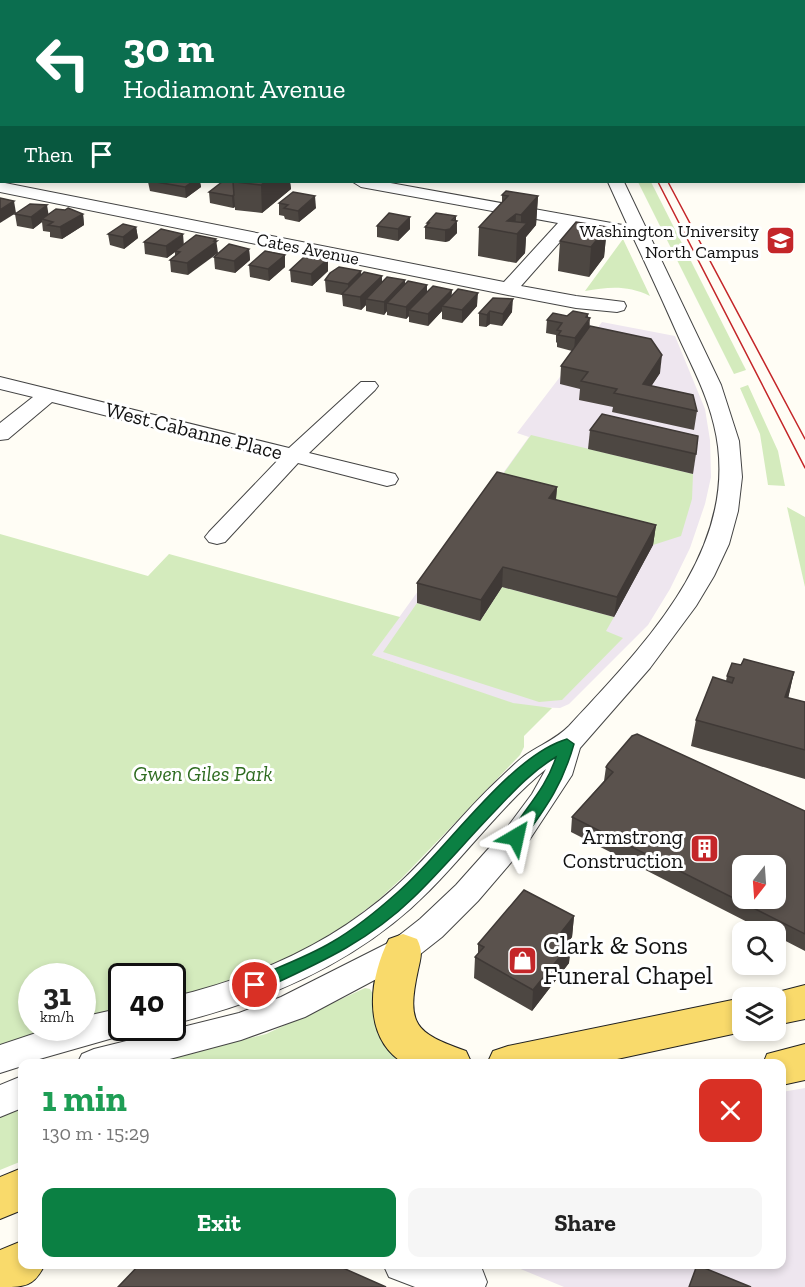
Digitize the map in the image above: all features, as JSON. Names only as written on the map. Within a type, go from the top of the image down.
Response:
[{"type":"main road","points":[[403,950],[392,995],[394,1023],[406,1043],[434,1059]]},
{"type":"main road","points":[[786,1006],[805,1002]]},
{"type":"main road","points":[[532,1059],[732,1017]]},
{"type":"main road","points":[[786,1066],[805,1062]]},
{"type":"main road","points":[[0,1198],[18,1191]]},
{"type":"main road","points":[[0,1275],[18,1265]]},
{"type":"street","points":[[366,183],[640,233]]},
{"type":"street","points":[[186,1007],[239,992],[287,973],[338,947],[406,895],[509,786],[537,761],[567,744],[665,634],[705,573],[717,546],[730,488],[728,442],[721,412],[616,183]]},
{"type":"street","name":"Cates Avenue","points":[[0,187],[508,289],[576,302],[617,306]]},
{"type":"street","points":[[508,289],[565,226]]},
{"type":"street","name":"West Cabanne Place","points":[[0,383],[387,478]]},
{"type":"street","points":[[217,537],[294,455],[368,386]]},
{"type":"street","points":[[0,434],[48,395]]},
{"type":"street","points":[[113,1059],[241,1026],[294,1007],[403,950],[431,928],[467,893],[516,837],[558,775],[567,744]]},
{"type":"street","points":[[0,1059],[82,1031],[108,1025]]},
{"type":"street","points":[[0,1102],[18,1093]]},
{"type":"street","points":[[415,1269],[437,1277],[465,1278]]},
{"type":"shaded area","points":[[602,322],[675,336],[705,409],[710,440],[711,477],[705,504],[690,548],[670,589],[648,625],[569,704],[560,708],[531,707],[511,703],[372,655],[529,437],[517,433]]},
{"type":"shaded area","points":[[805,1088],[805,1287],[564,1287],[521,1269],[786,1269],[786,1091]]},
{"type":"green space","points":[[638,183],[652,183],[746,370],[734,374]]},
{"type":"green space","points":[[623,239],[650,296],[634,290],[618,288],[585,291]]},
{"type":"green space","points":[[748,385],[778,451],[785,486],[768,485],[760,434],[740,388]]},
{"type":"green space","points":[[531,435],[693,474],[692,499],[681,536],[653,545],[547,518],[491,491]]},
{"type":"green space","points":[[787,507],[805,517],[805,587]]},
{"type":"green space","name":"Gwen Giles Park","points":[[0,534],[148,576],[169,554],[400,617],[372,655],[513,703],[552,708],[524,736],[524,747],[520,755],[402,878],[377,901],[318,946],[253,975],[186,995],[186,963],[108,963],[108,1013],[96,1017],[96,963],[18,963],[18,1040],[0,1046]]},
{"type":"green space","points":[[502,587],[614,617],[606,631],[623,638],[562,700],[539,702],[383,652],[417,603],[480,621]]},
{"type":"green space","points":[[365,988],[370,989],[373,994],[374,1013],[379,1030],[400,1059],[167,1059],[266,1034]]},
{"type":"green space","points":[[18,1107],[18,1163],[0,1170],[0,1117]]},
{"type":"building","points":[[162,183],[191,183],[185,187]]},
{"type":"building","points":[[221,183],[233,183],[234,195],[232,196],[209,192]]},
{"type":"building","points":[[506,191],[538,196],[521,215],[516,214],[507,221],[527,223],[517,234],[479,227],[508,196],[502,195]]},
{"type":"building","points":[[293,192],[315,196],[298,211],[284,208],[288,205],[279,203]]},
{"type":"building","points":[[0,198],[14,201],[0,210]]},
{"type":"building","points":[[30,204],[47,205],[31,217],[15,214]]},
{"type":"building","points":[[68,208],[83,214],[60,227],[48,225],[53,222],[42,219],[56,209]]},
{"type":"building","points":[[389,213],[410,217],[398,229],[377,226]]},
{"type":"building","points":[[436,213],[456,216],[452,220],[457,221],[450,229],[445,230],[425,227]]},
{"type":"building","points":[[576,222],[607,227],[591,247],[560,241]]},
{"type":"building","points":[[123,224],[136,227],[123,237],[108,234]]},
{"type":"building","points":[[161,229],[183,234],[166,246],[144,242]]},
{"type":"building","points":[[196,235],[217,241],[187,263],[170,260],[180,252],[175,251]]},
{"type":"building","points":[[229,244],[249,249],[234,261],[214,257]]},
{"type":"building","points":[[265,251],[285,255],[268,269],[249,265]]},
{"type":"building","points":[[304,257],[328,259],[311,274],[290,270]]},
{"type":"building","points":[[339,267],[361,271],[348,284],[325,280]]},
{"type":"building","points":[[364,272],[382,276],[360,297],[342,294]]},
{"type":"building","points":[[387,277],[405,280],[384,302],[366,299]]},
{"type":"building","points":[[408,281],[427,285],[406,307],[387,303]]},
{"type":"building","points":[[433,286],[452,290],[428,314],[409,310]]},
{"type":"building","points":[[458,289],[478,293],[462,310],[442,306]]},
{"type":"building","points":[[493,298],[513,299],[503,314],[490,311],[487,315],[479,313]]},
{"type":"building","points":[[573,311],[588,314],[586,317],[590,318],[575,338],[558,335],[561,331],[557,330],[562,323],[547,320],[553,313],[567,316]]},
{"type":"building","points":[[590,326],[651,339],[662,355],[643,384],[693,395],[697,411],[614,393],[617,389],[581,381],[588,372],[561,366]]},
{"type":"building","points":[[602,414],[698,436],[696,454],[590,430]]},
{"type":"building","points":[[497,472],[557,487],[549,498],[656,525],[617,597],[503,567],[481,600],[417,583]]},
{"type":"building","points":[[744,659],[794,672],[785,697],[805,702],[805,750],[696,720],[713,677],[732,683],[734,678],[727,676],[732,663],[741,665]]},
{"type":"building","name":"Armstrong Construction","points":[[637,734],[805,811],[805,934],[786,924],[786,921],[779,921],[755,909],[786,909],[786,855],[732,855],[732,897],[572,817],[613,772],[606,767],[632,736]]},
{"type":"building","name":"Clark & Sons Funeral Chapel","points":[[524,890],[574,916],[559,935],[572,942],[533,990],[475,957],[484,947],[478,944]]},
{"type":"building","points":[[135,1269],[345,1269],[386,1287],[118,1287]]},
{"type":"building","points":[[696,1269],[707,1269],[751,1287],[689,1287]]},
{"type":"tram line","points":[[659,183],[805,468]]},
{"type":"tram line","points":[[669,183],[805,439]]},
{"type":"place","name":"Washington University North Campus","points":[[780,241]]},
{"type":"place","name":"Armstrong Construction","points":[[704,849]]},
{"type":"place","name":"Clark & Sons Funeral Chapel","points":[[522,960]]},
{"type":"route","points":[[255,985],[287,973],[338,947],[371,923],[406,895],[509,786],[537,761],[567,744],[558,775],[516,837]]}]
